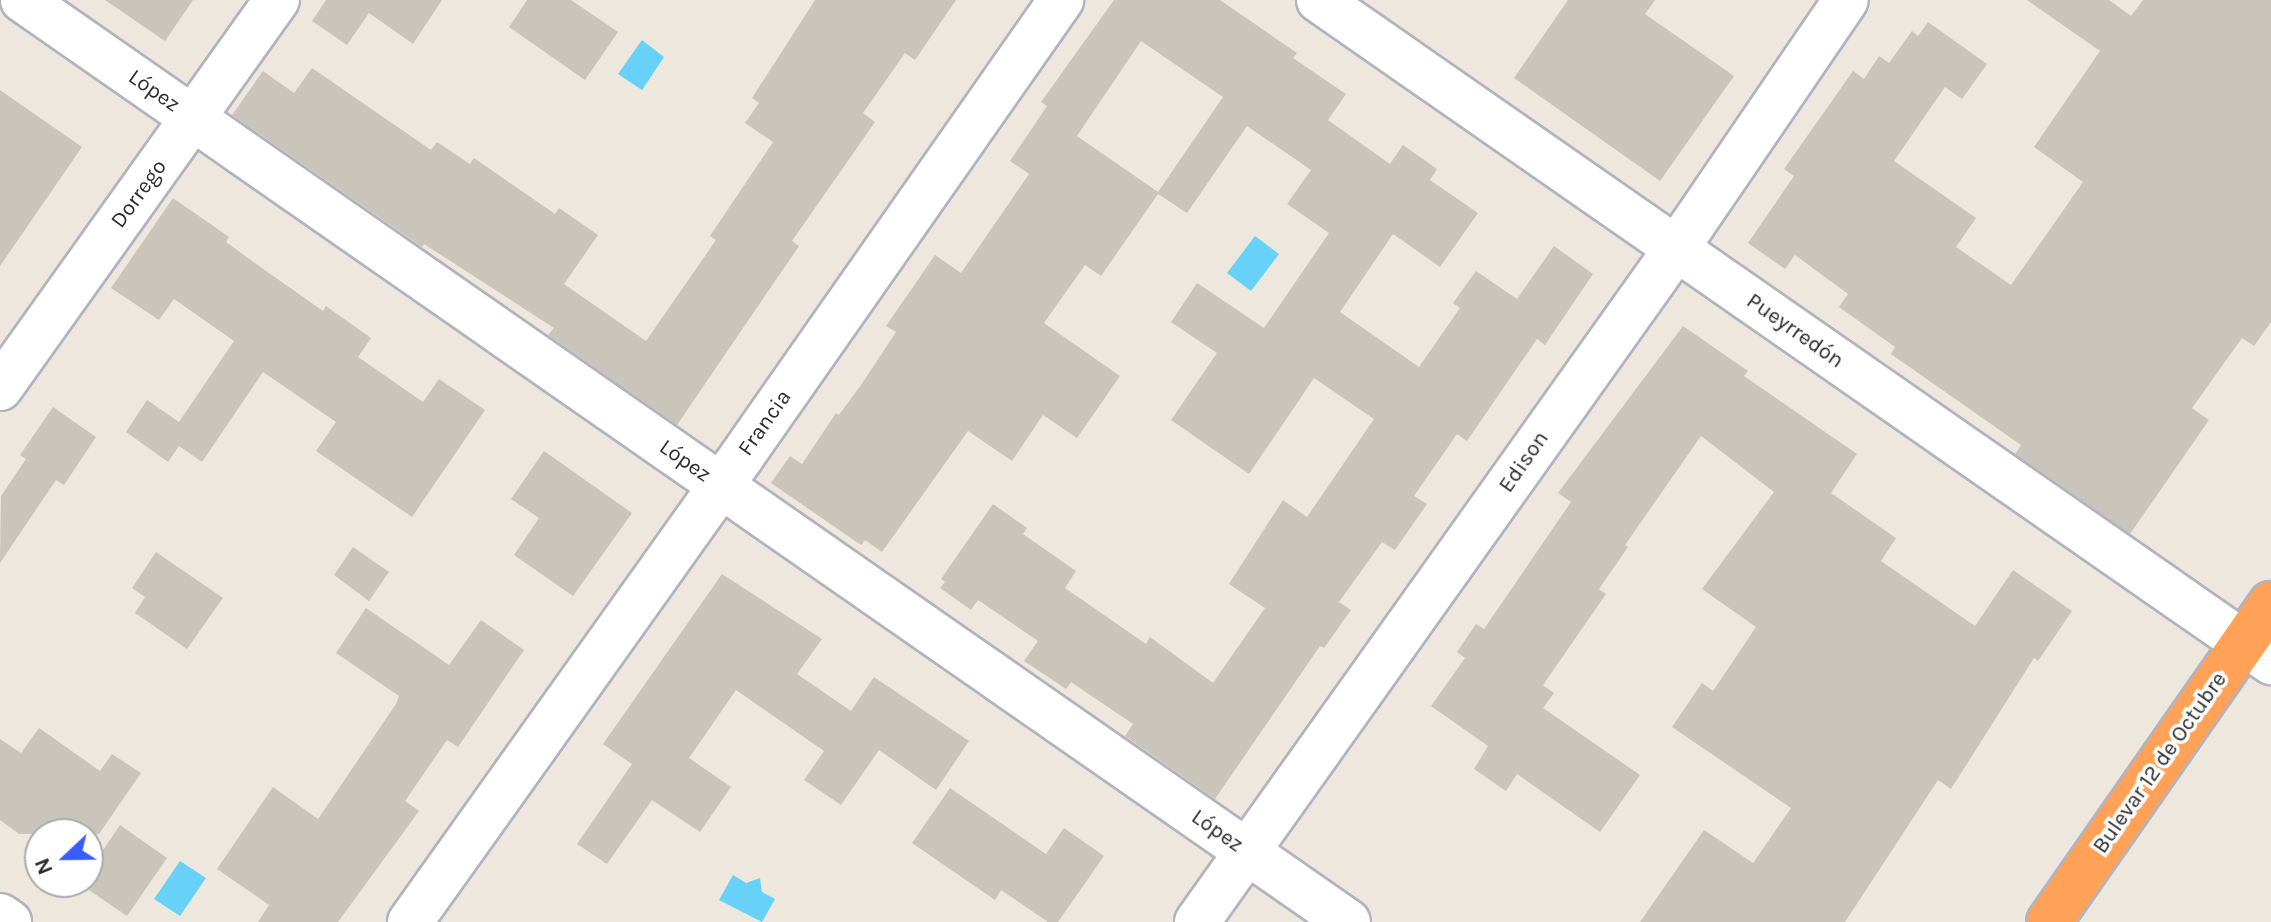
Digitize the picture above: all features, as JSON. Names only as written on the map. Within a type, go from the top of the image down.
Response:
[{"type":"highway","name":"Bulevar 12 de Octubre","points":[[2049,922],[2257,653],[2271,604]]},
{"type":"street","name":"López","points":[[23,0],[1348,922]]},
{"type":"street","name":"Dorrego","points":[[0,388],[277,0]]},
{"type":"street","name":"Francia","points":[[410,922],[721,486],[1061,0]]},
{"type":"street","name":"Pueyrredón","points":[[1319,0],[2257,653]]},
{"type":"street","name":"Edison","points":[[1197,922],[1676,249],[1846,0]]},
{"type":"street","points":[[0,916],[9,922]]},
{"type":"water","points":[[642,40],[664,57],[642,90],[618,74]]},
{"type":"water","points":[[1255,236],[1279,254],[1251,291],[1227,273]]},
{"type":"water","points":[[180,861],[206,878],[180,916],[154,899]]},
{"type":"water","points":[[733,875],[746,883],[760,878],[762,892],[775,899],[762,922],[719,900]]},
{"type":"building","points":[[105,0],[193,0],[165,41]]},
{"type":"building","points":[[326,0],[442,0],[413,44],[369,13],[347,45],[312,21]]},
{"type":"building","points":[[527,0],[571,0],[618,32],[585,80],[509,27]]},
{"type":"building","points":[[815,0],[956,0],[915,60],[905,53],[863,113],[875,122],[792,241],[799,246],[677,425],[548,335],[554,328],[424,244],[422,247],[232,115],[263,71],[294,93],[312,68],[431,150],[437,142],[470,164],[474,158],[555,214],[559,208],[598,235],[564,284],[646,341],[716,240],[710,236],[773,142],[745,123],[759,103],[752,98]]},
{"type":"building","points":[[1114,0],[1220,0],[1297,53],[1293,58],[1346,94],[1328,120],[1390,164],[1403,145],[1437,169],[1430,180],[1478,213],[1440,267],[1393,234],[1340,312],[1419,367],[1460,308],[1453,303],[1476,271],[1517,299],[1554,246],[1593,274],[1545,345],[1537,339],[1467,441],[1457,434],[1414,496],[1427,504],[1395,550],[1382,542],[1339,602],[1351,610],[1324,648],[1320,646],[1215,799],[1125,736],[1133,724],[1071,682],[1066,689],[1024,661],[1038,641],[978,600],[971,610],[940,588],[945,582],[941,579],[993,504],[1027,528],[1023,534],[1076,571],[1065,588],[1146,644],[1150,637],[1213,683],[1265,608],[1229,584],[1283,500],[1307,517],[1374,419],[1314,378],[1249,474],[1171,420],[1217,353],[1171,322],[1197,283],[1264,328],[1329,233],[1287,204],[1311,170],[1247,126],[1187,213],[1158,194],[1101,276],[1085,265],[1044,323],[1120,376],[1077,438],[1043,415],[1012,461],[968,431],[882,552],[865,540],[861,545],[771,483],[790,456],[802,464],[836,413],[839,415],[861,385],[896,332],[886,326],[935,255],[961,273],[1029,174],[1010,161],[1047,106],[1041,102]],"holes":[[[1141,41],[1223,97],[1158,192],[1077,136]]]},
{"type":"building","points":[[1568,0],[1655,0],[1645,14],[1734,76],[1660,181],[1514,78]]},
{"type":"building","points":[[2027,0],[2109,0],[2131,16],[2143,0],[2271,0],[2271,322],[2254,346],[2242,338],[2192,408],[2209,420],[2130,534],[2015,454],[2021,445],[1891,354],[1895,347],[1839,307],[1848,294],[1795,255],[1785,269],[1748,243],[1794,176],[1784,169],[1853,71],[1864,79],[1879,56],[1889,63],[1912,31],[1918,36],[1928,22],[1987,64],[1962,99],[1945,87],[1894,161],[1976,218],[1956,247],[2011,285],[2083,182],[2034,147],[2100,51]]},
{"type":"building","points":[[0,90],[82,147],[0,266]]},
{"type":"building","points":[[173,198],[229,237],[226,242],[259,266],[323,311],[326,306],[371,338],[358,357],[423,402],[439,379],[485,410],[412,517],[316,451],[336,422],[263,372],[202,462],[179,446],[168,462],[126,432],[147,400],[179,422],[234,341],[174,299],[159,320],[111,288]]},
{"type":"building","points":[[1683,326],[1748,371],[1744,376],[1857,454],[1831,493],[1896,538],[1881,561],[1975,626],[2013,570],[2072,611],[2038,661],[2034,658],[1951,789],[1938,780],[1845,922],[1640,922],[1704,830],[1753,863],[1791,808],[1672,727],[1702,683],[1713,691],[1756,627],[1702,589],[1774,492],[1701,436],[1625,545],[1628,547],[1599,589],[1606,594],[1543,685],[1554,693],[1543,708],[1640,775],[1600,832],[1517,774],[1506,791],[1474,769],[1488,746],[1431,706],[1465,658],[1457,652],[1476,624],[1484,629],[1571,502],[1558,493]]},
{"type":"building","points":[[53,407],[96,437],[64,485],[56,480],[0,563],[1,496],[26,459],[20,455]]},
{"type":"building","points":[[544,451],[632,513],[573,596],[514,555],[539,518],[511,499]]},
{"type":"building","points":[[353,547],[389,572],[369,601],[334,575]]},
{"type":"building","points":[[156,552],[223,598],[187,649],[135,613],[145,597],[132,588]]},
{"type":"building","points":[[722,574],[822,639],[797,674],[851,711],[874,677],[969,741],[936,790],[879,750],[841,805],[804,780],[824,751],[736,690],[689,758],[731,787],[700,832],[652,800],[607,864],[577,844],[632,764],[603,744]]},
{"type":"building","points":[[366,608],[449,665],[481,620],[524,650],[458,747],[447,740],[405,801],[419,811],[338,922],[258,922],[269,905],[217,869],[273,787],[318,819],[399,696],[336,653]]},
{"type":"building","points":[[39,728],[100,771],[112,754],[141,773],[104,827],[104,818],[24,818],[24,834],[19,834],[0,820],[0,739],[21,753]]},
{"type":"building","points":[[950,788],[1046,854],[1064,828],[1104,856],[1058,922],[1048,922],[1001,890],[995,900],[912,843]]},
{"type":"building","points":[[120,825],[167,858],[127,916],[101,898],[104,898],[104,848]]}]
